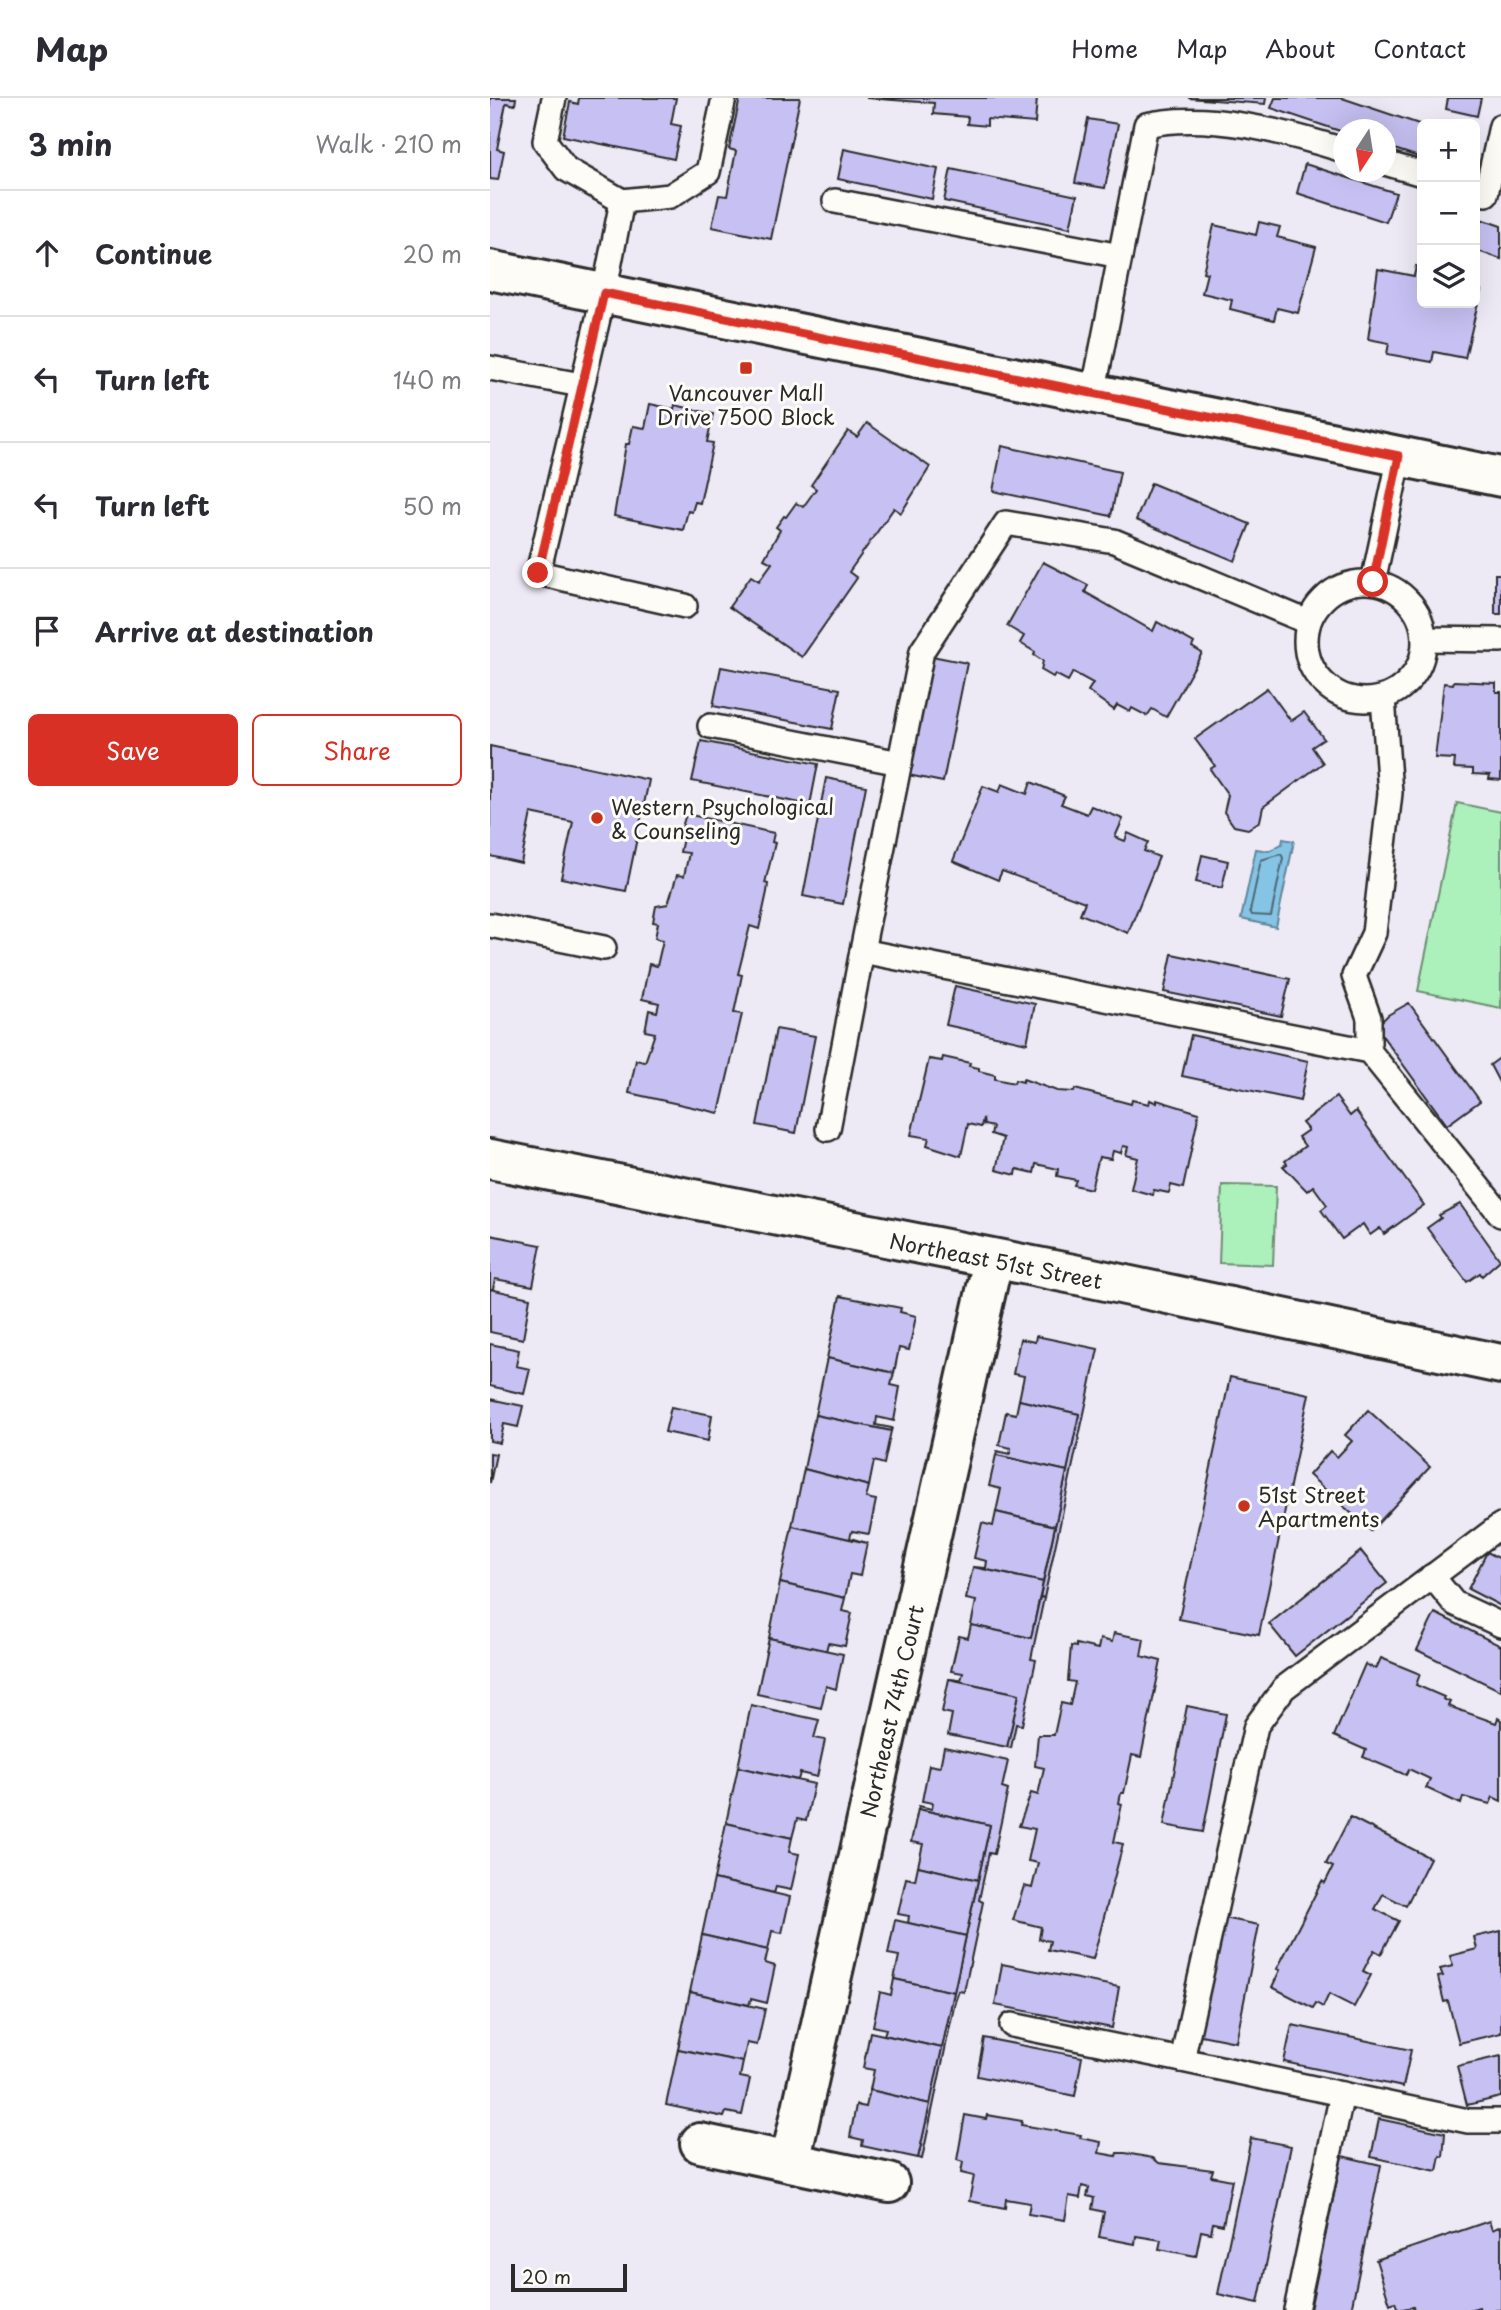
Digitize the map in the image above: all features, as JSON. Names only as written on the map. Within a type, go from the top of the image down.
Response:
[{"type":"street","points":[[490,270],[1501,477]]},
{"type":"street","name":"Northeast 51st Street","points":[[490,1159],[1073,1274],[1501,1364]]},
{"type":"street","name":"Northeast 74th Court","points":[[790,2162],[993,1260]]},
{"type":"street","points":[[700,2143],[889,2183]]},
{"type":"lane","points":[[554,98],[545,141],[566,169],[622,201],[670,196],[708,172],[724,98]]},
{"type":"lane","points":[[1093,394],[1146,124],[1175,118],[1291,134],[1333,147]]},
{"type":"lane","points":[[1487,194],[1501,126]]},
{"type":"lane","points":[[1396,166],[1417,173]]},
{"type":"lane","points":[[622,201],[604,293],[538,573],[685,606]]},
{"type":"lane","points":[[835,201],[1120,256]]},
{"type":"lane","points":[[490,368],[581,385]]},
{"type":"lane","points":[[1373,582],[1399,456]]},
{"type":"lane","points":[[828,1129],[922,651],[1006,523],[1114,541],[1308,622]]},
{"type":"lane","points":[[1354,582],[1373,582],[1391,588],[1409,601],[1420,620],[1424,639],[1420,664],[1413,677],[1396,692],[1383,698],[1353,700],[1332,691],[1321,681],[1307,655],[1308,622],[1317,606],[1333,590],[1354,582]]},
{"type":"lane","points":[[1424,639],[1501,640]]},
{"type":"lane","points":[[1383,698],[1390,793],[1374,933],[1354,976],[1369,1018],[1369,1051],[1501,1215]]},
{"type":"lane","points":[[710,726],[900,763]]},
{"type":"lane","points":[[490,925],[604,947]]},
{"type":"lane","points":[[862,951],[1369,1051]]},
{"type":"lane","points":[[1182,2060],[1256,1726],[1284,1688],[1501,1525]]},
{"type":"lane","points":[[1432,1576],[1454,1602],[1501,1625]]},
{"type":"lane","points":[[1012,2025],[1468,2121],[1501,2121]]},
{"type":"lane","points":[[1296,2310],[1342,2094]]},
{"type":"green space","points":[[1457,803],[1501,812],[1501,1008],[1418,991]]},
{"type":"green space","points":[[1222,1185],[1276,1186],[1273,1265],[1219,1263]]},
{"type":"water","points":[[1283,839],[1294,841],[1276,927],[1241,919],[1256,849],[1269,851],[1282,844]]},
{"type":"building","points":[[490,98],[516,98],[515,105],[506,103],[497,149],[504,151],[498,180],[490,179]]},
{"type":"building","points":[[579,98],[676,98],[671,124],[681,126],[674,159],[563,136],[570,102],[578,104]]},
{"type":"building","points":[[740,98],[800,98],[771,239],[712,227],[719,195],[727,196],[736,151],[729,149]]},
{"type":"building","points":[[866,98],[1037,98],[1035,123],[987,119],[987,126],[967,124],[968,117],[933,114],[934,103]]},
{"type":"building","points":[[1188,98],[1266,98],[1265,104]]},
{"type":"building","points":[[1275,98],[1342,98],[1417,123],[1417,156],[1396,150],[1396,119],[1333,119],[1333,129],[1271,108]]},
{"type":"building","points":[[1448,98],[1481,98],[1477,116],[1446,109]]},
{"type":"building","points":[[1088,119],[1118,124],[1105,188],[1075,183]]},
{"type":"building","points":[[844,149],[938,169],[932,199],[838,179]]},
{"type":"building","points":[[1305,164],[1333,173],[1333,182],[1361,182],[1396,193],[1386,222],[1297,193]]},
{"type":"building","points":[[951,169],[1077,196],[1070,228],[944,201]]},
{"type":"building","points":[[1480,219],[1501,226],[1501,259],[1480,252]]},
{"type":"building","points":[[1259,222],[1280,227],[1277,237],[1316,247],[1298,313],[1277,308],[1274,320],[1230,309],[1232,300],[1202,293],[1207,273],[1203,272],[1214,225],[1256,235]]},
{"type":"building","points":[[1416,266],[1417,308],[1477,308],[1465,358],[1434,352],[1432,362],[1387,354],[1389,343],[1368,339],[1378,269],[1414,276]]},
{"type":"building","points":[[650,404],[674,409],[675,405],[713,414],[707,442],[713,443],[700,503],[695,502],[692,512],[688,511],[683,530],[614,516],[626,444],[629,444],[633,426],[645,428]]},
{"type":"building","points":[[867,423],[930,467],[901,513],[894,508],[849,572],[857,578],[802,657],[729,607],[751,576],[759,581],[772,563],[764,559],[780,530],[776,527],[784,516],[786,517],[796,503],[803,507],[816,489],[811,485],[848,431],[857,437]]},
{"type":"building","points":[[1002,446],[1120,472],[1111,516],[993,491]]},
{"type":"building","points":[[1151,483],[1250,524],[1235,561],[1136,520]]},
{"type":"building","points":[[1043,562],[1088,585],[1085,592],[1153,631],[1157,622],[1194,643],[1192,647],[1202,653],[1166,717],[1152,709],[1147,716],[1132,708],[1130,712],[1117,705],[1114,710],[1088,691],[1093,683],[1073,672],[1068,681],[1041,670],[1043,661],[1034,655],[1035,652],[1020,643],[1024,636],[1007,626]]},
{"type":"building","points":[[1495,574],[1501,574],[1501,614],[1495,614]]},
{"type":"building","points":[[927,655],[967,663],[943,782],[903,774]]},
{"type":"building","points":[[721,667],[840,689],[832,729],[713,706]]},
{"type":"building","points":[[1454,681],[1496,683],[1496,692],[1501,692],[1501,780],[1489,779],[1490,775],[1473,774],[1473,769],[1454,768],[1455,759],[1435,758],[1444,683],[1453,684]]},
{"type":"building","points":[[1267,688],[1291,721],[1304,712],[1324,739],[1312,747],[1323,763],[1263,807],[1260,821],[1248,829],[1234,826],[1224,812],[1228,795],[1210,769],[1215,766],[1195,739]]},
{"type":"building","points":[[701,741],[818,764],[810,805],[692,781]]},
{"type":"building","name":"Western Psychological & Counseling","points":[[490,746],[649,780],[626,891],[561,878],[573,822],[531,813],[521,863],[490,856]]},
{"type":"building","points":[[826,778],[866,786],[843,904],[803,896]]},
{"type":"building","points":[[1031,782],[1065,796],[1061,804],[1087,814],[1091,806],[1123,819],[1115,837],[1125,841],[1128,833],[1148,842],[1144,851],[1159,857],[1128,933],[1080,914],[1085,902],[1002,871],[998,880],[953,861],[983,786],[999,792],[1002,784],[1027,794]]},
{"type":"building","points":[[686,814],[774,833],[772,842],[775,843],[765,883],[768,884],[767,892],[759,929],[750,926],[738,974],[742,975],[734,1013],[742,1014],[719,1113],[629,1093],[636,1060],[645,1062],[655,1033],[645,1031],[649,1010],[657,1012],[659,1003],[642,999],[649,964],[657,966],[663,940],[655,938],[658,923],[653,922],[656,906],[668,904],[677,875],[684,876],[689,853],[680,852],[683,838],[679,837]]},
{"type":"building","points":[[1202,855],[1228,861],[1222,888],[1196,882]]},
{"type":"building","points":[[1172,954],[1290,979],[1281,1016],[1164,992]]},
{"type":"building","points":[[955,986],[1035,1004],[1027,1043],[946,1025]]},
{"type":"building","points":[[1409,1003],[1480,1101],[1447,1125],[1376,1027],[1388,1015]]},
{"type":"building","points":[[776,1029],[815,1036],[796,1133],[757,1125]]},
{"type":"building","points":[[1191,1035],[1308,1061],[1300,1101],[1182,1076]]},
{"type":"building","points":[[943,1057],[970,1063],[969,1066],[979,1068],[979,1071],[995,1075],[995,1079],[1014,1083],[1015,1080],[1023,1082],[1023,1079],[1057,1091],[1074,1092],[1075,1089],[1131,1104],[1132,1100],[1149,1104],[1150,1100],[1157,1103],[1157,1100],[1199,1113],[1183,1188],[1171,1185],[1169,1193],[1154,1190],[1153,1195],[1131,1189],[1138,1158],[1126,1155],[1128,1147],[1123,1146],[1121,1153],[1113,1151],[1111,1159],[1099,1157],[1091,1189],[1074,1185],[1076,1180],[1057,1176],[1058,1169],[1036,1164],[1034,1173],[1017,1169],[1016,1175],[996,1170],[1003,1138],[991,1134],[993,1127],[984,1125],[983,1118],[981,1127],[968,1124],[961,1156],[927,1145],[929,1138],[911,1135],[929,1059],[942,1061]]},
{"type":"building","points":[[1501,1057],[1501,1086],[1490,1065]]},
{"type":"building","points":[[1336,1097],[1350,1116],[1356,1111],[1424,1205],[1384,1234],[1380,1228],[1370,1235],[1363,1224],[1342,1239],[1321,1210],[1327,1205],[1313,1186],[1307,1191],[1283,1166],[1287,1164],[1285,1161],[1305,1146],[1298,1137],[1308,1130],[1302,1123]]},
{"type":"building","points":[[1460,1204],[1500,1260],[1482,1276],[1480,1273],[1467,1282],[1427,1228],[1441,1218],[1439,1215]]},
{"type":"building","points":[[490,1235],[541,1245],[533,1286],[495,1279],[493,1289],[490,1289]]},
{"type":"building","points":[[490,1289],[530,1298],[523,1339],[490,1332]]},
{"type":"building","points":[[840,1296],[901,1308],[900,1312],[916,1316],[909,1350],[899,1348],[894,1373],[827,1358]]},
{"type":"building","points":[[1036,1336],[1098,1349],[1044,1598],[1040,1597],[1079,1414],[1019,1400],[1024,1376],[1013,1374],[1020,1339],[1035,1342]]},
{"type":"building","points":[[490,1344],[519,1350],[516,1366],[530,1369],[524,1394],[490,1386]]},
{"type":"building","points":[[827,1358],[894,1373],[891,1385],[900,1387],[894,1421],[877,1417],[876,1425],[892,1428],[891,1431],[815,1415]]},
{"type":"building","name":"51st Street Apartments","points":[[1230,1377],[1309,1394],[1259,1635],[1179,1619]]},
{"type":"building","points":[[490,1399],[523,1406],[518,1427],[504,1424],[500,1443],[490,1441]]},
{"type":"building","points":[[1019,1400],[1079,1414],[1067,1471],[996,1455],[997,1451],[1010,1454],[1011,1448],[999,1445],[1006,1412],[1016,1414]]},
{"type":"building","points":[[671,1407],[712,1415],[708,1441],[665,1432]]},
{"type":"building","points":[[1368,1410],[1430,1467],[1371,1531],[1309,1475],[1330,1451],[1337,1457],[1352,1441],[1345,1435]]},
{"type":"building","points":[[815,1415],[891,1431],[884,1464],[874,1461],[869,1486],[804,1469]]},
{"type":"building","points":[[490,1453],[496,1454],[490,1483]]},
{"type":"building","points":[[996,1455],[1067,1471],[1055,1526],[996,1512],[1001,1489],[989,1486]]},
{"type":"building","points":[[804,1469],[869,1486],[866,1498],[876,1500],[869,1534],[852,1531],[850,1538],[867,1543],[792,1526]]},
{"type":"building","points":[[996,1512],[1055,1526],[1043,1582],[973,1567],[986,1568],[987,1561],[974,1558],[982,1523],[993,1526]]},
{"type":"building","points":[[792,1526],[867,1543],[860,1576],[850,1574],[845,1598],[780,1583]]},
{"type":"building","points":[[1361,1551],[1387,1583],[1295,1656],[1269,1624]]},
{"type":"building","points":[[1487,1552],[1501,1559],[1501,1606],[1468,1589]]},
{"type":"building","points":[[973,1567],[1043,1582],[1031,1638],[971,1625],[976,1601],[966,1599]]},
{"type":"building","points":[[780,1583],[845,1598],[842,1611],[852,1613],[845,1646],[828,1643],[826,1651],[769,1638]]},
{"type":"building","points":[[1040,1597],[1044,1598],[1031,1659],[1036,1660],[1022,1725],[1016,1724],[1011,1748],[1007,1747],[1019,1694],[949,1679],[961,1680],[963,1673],[951,1671],[959,1636],[968,1638],[971,1625],[1031,1638]]},
{"type":"building","points":[[1435,1613],[1501,1646],[1501,1691],[1417,1650]]},
{"type":"building","points":[[1114,1633],[1144,1639],[1141,1656],[1161,1661],[1141,1757],[1132,1755],[1124,1793],[1121,1793],[1119,1803],[1122,1804],[1114,1842],[1123,1844],[1093,1959],[1048,1950],[1050,1941],[1039,1939],[1041,1927],[1013,1920],[1024,1886],[1032,1888],[1038,1863],[1028,1861],[1035,1829],[1019,1826],[1031,1793],[1038,1795],[1044,1768],[1035,1766],[1038,1735],[1054,1735],[1061,1703],[1070,1705],[1075,1682],[1068,1681],[1071,1646],[1076,1647],[1076,1644],[1098,1649],[1100,1639],[1112,1642]]},
{"type":"building","points":[[769,1638],[843,1654],[836,1689],[826,1686],[821,1708],[757,1694]]},
{"type":"building","points":[[1381,1658],[1420,1674],[1416,1685],[1444,1697],[1443,1699],[1450,1702],[1448,1706],[1496,1723],[1498,1718],[1501,1720],[1501,1801],[1493,1797],[1490,1804],[1463,1797],[1461,1804],[1426,1788],[1430,1779],[1409,1769],[1406,1775],[1363,1757],[1366,1750],[1334,1736],[1365,1664],[1376,1669]]},
{"type":"building","points":[[949,1679],[1019,1694],[1007,1747],[948,1735],[952,1714],[942,1712]]},
{"type":"building","points":[[751,1705],[819,1720],[814,1738],[825,1740],[817,1777],[800,1773],[798,1780],[738,1767]]},
{"type":"building","points":[[1187,1706],[1226,1714],[1203,1832],[1164,1825]]},
{"type":"building","points":[[944,1747],[1008,1761],[1002,1788],[1008,1790],[994,1854],[989,1853],[979,1900],[983,1902],[964,1992],[959,1991],[955,2002],[922,2159],[918,2158],[990,1825],[918,1809],[919,1806],[932,1809],[933,1803],[922,1801],[929,1765],[940,1767]]},
{"type":"building","points":[[738,1767],[814,1784],[806,1821],[797,1819],[792,1838],[726,1823]]},
{"type":"building","points":[[918,1809],[990,1825],[978,1880],[918,1866],[923,1844],[911,1842]]},
{"type":"building","points":[[1350,1817],[1430,1858],[1406,1906],[1383,1894],[1375,1909],[1399,1921],[1381,1954],[1374,1950],[1363,1971],[1371,1975],[1354,2007],[1329,1994],[1323,2007],[1316,2003],[1313,2008],[1272,1987],[1280,1970],[1277,1969],[1322,1881],[1325,1883],[1333,1867],[1326,1864]]},
{"type":"building","points":[[726,1823],[792,1838],[789,1852],[799,1854],[791,1890],[776,1887],[774,1893],[714,1879]]},
{"type":"building","points":[[918,1866],[978,1880],[966,1936],[908,1923],[909,1916],[898,1914],[906,1878],[915,1880]]},
{"type":"building","points":[[714,1879],[790,1897],[782,1933],[772,1931],[768,1950],[702,1935]]},
{"type":"building","points":[[1219,1917],[1259,1925],[1236,2042],[1196,2034]]},
{"type":"building","points":[[895,1920],[966,1936],[954,1992],[894,1979],[899,1956],[888,1954]]},
{"type":"building","points":[[1501,1931],[1501,2033],[1459,2043],[1448,2001],[1444,2002],[1438,1977],[1443,1976],[1440,1969],[1453,1966],[1450,1956],[1477,1949],[1474,1937]]},
{"type":"building","points":[[702,1935],[768,1950],[765,1963],[775,1966],[767,2003],[751,1999],[749,2005],[690,1992]]},
{"type":"building","points":[[1002,1964],[1119,1987],[1112,2028],[995,2005]]},
{"type":"building","points":[[894,1979],[954,1992],[942,2048],[884,2035],[886,2029],[873,2026],[880,1992],[891,1995]]},
{"type":"building","points":[[690,1992],[765,2009],[757,2045],[747,2043],[743,2062],[678,2049]]},
{"type":"building","points":[[1292,2025],[1411,2050],[1403,2087],[1284,2062]]},
{"type":"building","points":[[870,2032],[942,2048],[930,2104],[870,2090],[874,2070],[863,2068]]},
{"type":"building","points":[[984,2038],[1082,2057],[1075,2096],[977,2076]]},
{"type":"building","points":[[678,2049],[743,2062],[740,2077],[750,2079],[742,2115],[726,2112],[724,2117],[666,2105]]},
{"type":"building","points":[[1501,2056],[1501,2097],[1467,2105],[1457,2066]]},
{"type":"building","points":[[870,2090],[930,2104],[918,2158],[862,2146],[863,2140],[850,2137],[856,2105],[866,2107]]},
{"type":"building","points":[[965,2115],[986,2119],[987,2115],[1022,2121],[1021,2125],[1081,2135],[1080,2138],[1101,2142],[1099,2153],[1116,2156],[1117,2153],[1125,2153],[1153,2158],[1159,2163],[1213,2170],[1211,2176],[1232,2180],[1223,2225],[1213,2223],[1211,2233],[1201,2231],[1196,2256],[1159,2249],[1161,2240],[1136,2236],[1135,2244],[1099,2237],[1104,2212],[1092,2209],[1094,2198],[1087,2196],[1089,2188],[1082,2186],[1080,2198],[1069,2196],[1065,2220],[1028,2214],[1030,2203],[1006,2199],[1005,2208],[969,2201],[974,2176],[961,2173],[963,2162],[957,2160]]},
{"type":"building","points":[[1379,2119],[1445,2133],[1443,2157],[1440,2156],[1437,2171],[1371,2157]]},
{"type":"building","points":[[1251,2138],[1291,2146],[1258,2303],[1218,2294]]},
{"type":"building","points":[[1342,2156],[1381,2165],[1351,2310],[1310,2310]]},
{"type":"building","points":[[1489,2221],[1492,2230],[1501,2226],[1501,2310],[1480,2310],[1479,2307],[1469,2310],[1414,2310],[1413,2307],[1398,2310],[1395,2302],[1390,2304],[1376,2260]]},
{"type":"place","name":"Vancouver Mall Drive 7500 Block","points":[[746,368]]},
{"type":"place","name":"Western Psychological & Counseling","points":[[597,818]]},
{"type":"place","name":"51st Street Apartments","points":[[1244,1506]]},
{"type":"route","points":[[538,573],[604,293],[1399,456],[1373,582]]}]
